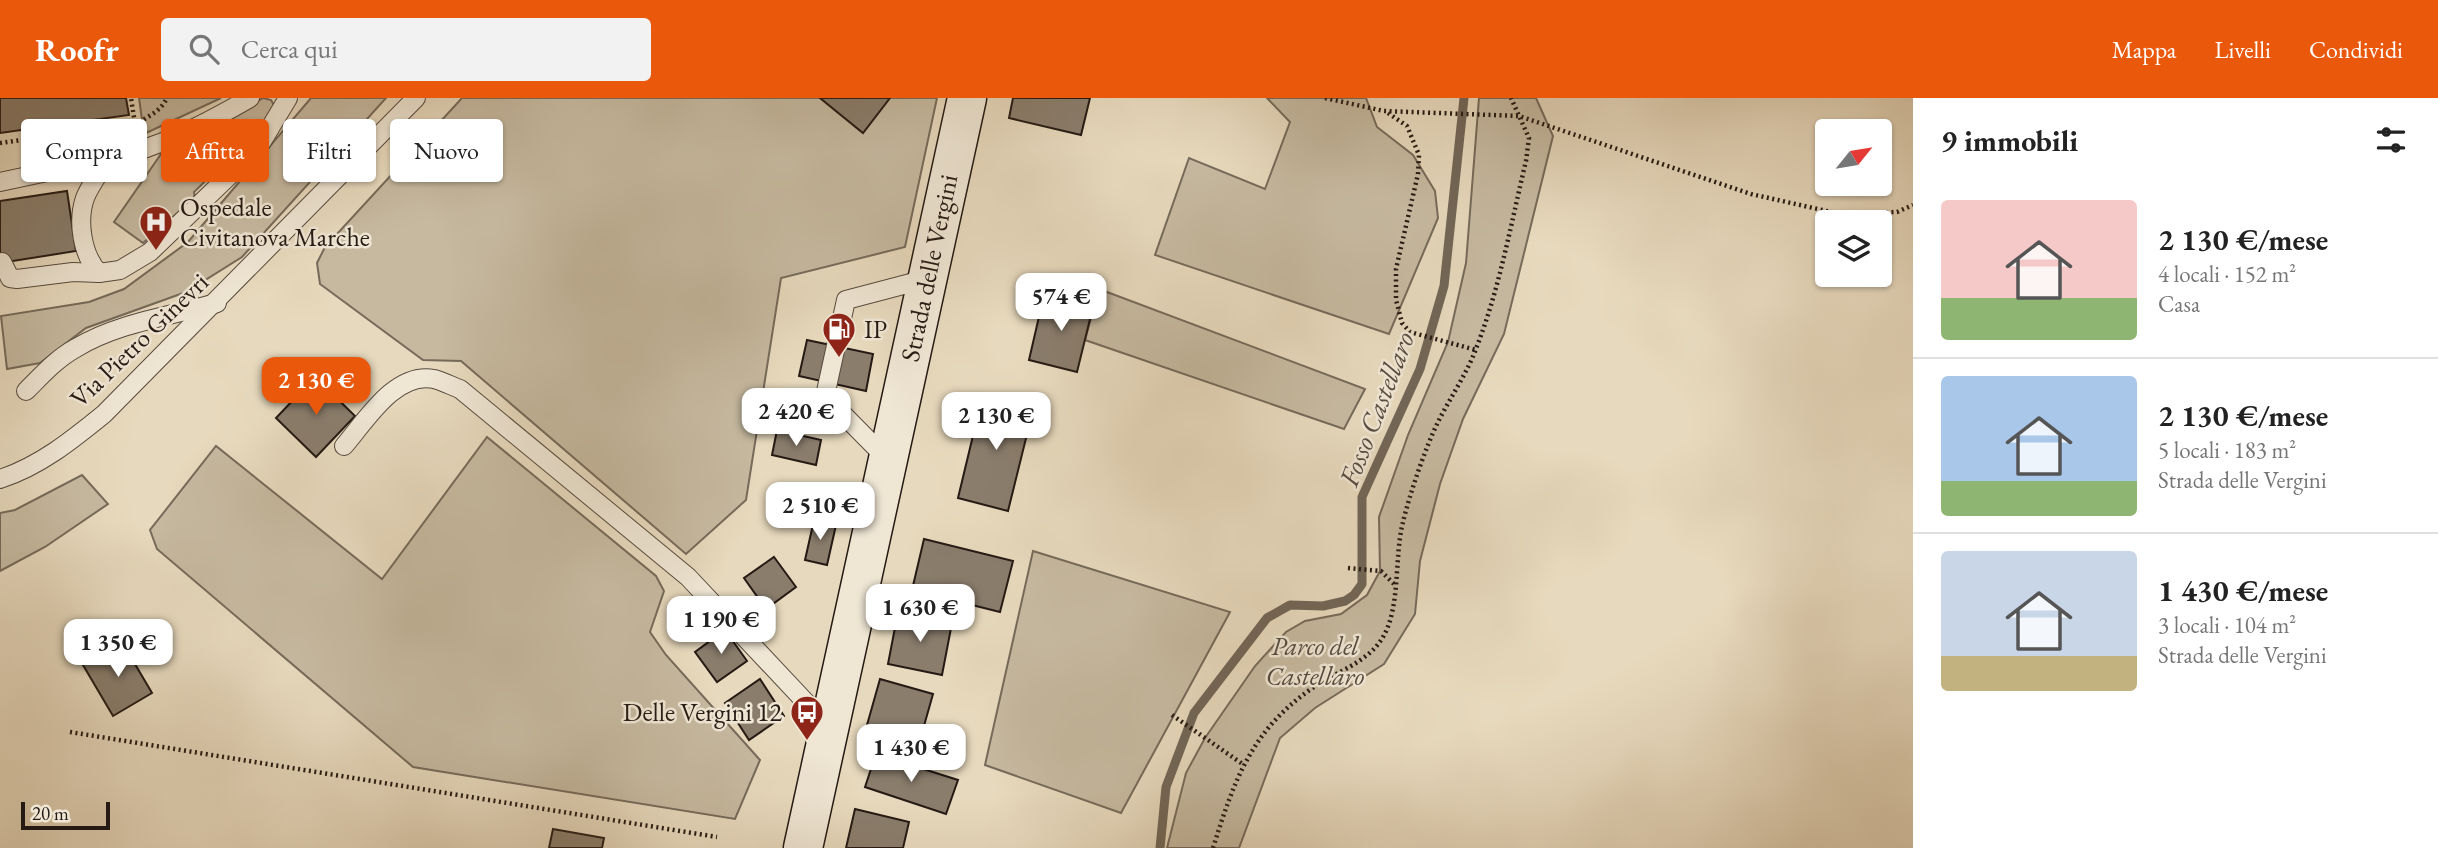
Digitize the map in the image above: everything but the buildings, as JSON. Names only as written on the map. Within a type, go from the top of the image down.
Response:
[{"type":"main road","name":"Strada delle Vergini","points":[[803,848],[967,98]]},
{"type":"lane","points":[[147,148],[206,123],[250,98]]},
{"type":"lane","points":[[2,262],[10,278],[17,279],[73,272],[120,271],[150,252],[258,148],[288,98]]},
{"type":"lane","name":"Via Pietro Ginevri","points":[[0,479],[22,472],[64,446],[104,414],[416,98]]},
{"type":"lane","points":[[0,182],[21,178]]},
{"type":"lane","points":[[94,182],[85,198],[82,220],[86,256],[99,273]]},
{"type":"lane","points":[[887,459],[825,396],[838,334],[846,300],[926,279]]},
{"type":"lane","points":[[26,391],[51,365],[103,334],[216,303]]},
{"type":"lane","points":[[344,446],[386,397],[401,387],[416,380],[432,379],[460,389],[688,577],[829,727]]},
{"type":"path","points":[[0,143],[135,124],[131,98]]},
{"type":"path","points":[[1325,98],[1384,111],[1519,117],[1751,194],[1840,214],[1897,212],[1913,205]]},
{"type":"path","points":[[1213,848],[1254,745],[1289,705],[1369,655],[1384,636],[1392,612],[1395,568],[1407,510],[1437,424],[1476,350],[1489,312],[1526,161],[1529,138],[1511,98]]},
{"type":"path","points":[[1384,111],[1407,126],[1419,155],[1418,174],[1396,268],[1396,300],[1402,323],[1410,332],[1476,350]]},
{"type":"path","points":[[1348,568],[1381,571],[1395,585]]},
{"type":"path","points":[[1172,715],[1244,765]]},
{"type":"path","points":[[71,732],[717,837]]},
{"type":"green space","points":[[139,98],[221,98],[176,119],[161,119],[161,126],[147,133],[147,119],[142,119]]},
{"type":"green space","points":[[263,98],[271,100],[275,107],[267,119],[229,119]]},
{"type":"green space","points":[[311,98],[386,98],[367,119],[293,119]]},
{"type":"green space","points":[[462,98],[820,98],[862,132],[889,98],[937,98],[905,247],[781,278],[746,500],[686,554],[461,361],[423,360],[320,284],[317,263],[325,247],[390,176],[390,182],[503,182],[503,119],[443,119]]},
{"type":"green space","points":[[1267,98],[1366,98],[1377,127],[1413,155],[1435,191],[1438,218],[1389,334],[1155,255],[1189,158],[1265,189],[1290,122]]},
{"type":"green space","name":"Parco del Castellaro","points":[[1479,98],[1536,98],[1553,136],[1504,334],[1463,419],[1440,484],[1420,561],[1415,614],[1384,664],[1315,708],[1280,738],[1239,848],[1167,848],[1186,773],[1205,738],[1255,666],[1286,632],[1305,621],[1341,614],[1367,595],[1380,571],[1379,517],[1408,435],[1448,342],[1466,263]]},
{"type":"green space","points":[[283,131],[283,182],[310,182],[242,257],[186,292],[86,328],[40,363],[7,369],[1,316],[89,302],[124,289],[188,242],[239,182],[269,182],[269,147]]},
{"type":"green space","points":[[161,154],[161,182],[204,182],[194,192],[195,198],[143,243],[114,222],[142,182],[147,182],[147,174]]},
{"type":"green space","points":[[1099,289],[1365,389],[1344,429],[1085,340]]},
{"type":"green space","points":[[487,437],[656,576],[664,591],[650,632],[666,655],[760,760],[735,819],[413,767],[157,549],[150,530],[216,446],[382,579]]},
{"type":"green space","points":[[82,475],[108,504],[45,547],[0,571],[0,513],[15,510]]},
{"type":"green space","points":[[1033,551],[1230,612],[1121,813],[985,765]]},
{"type":"waterway","name":"Fosso Castellaro","points":[[1160,848],[1166,787],[1194,713],[1267,618],[1290,605],[1323,606],[1345,601],[1354,595],[1362,584],[1362,497],[1420,369],[1444,286],[1464,98]]},
{"type":"place","name":"Ospedale Civitanova Marche","points":[[156,252]]},
{"type":"place","name":"IP","points":[[839,359]]},
{"type":"place","name":"Delle Vergini 12","points":[[807,742]]}]
